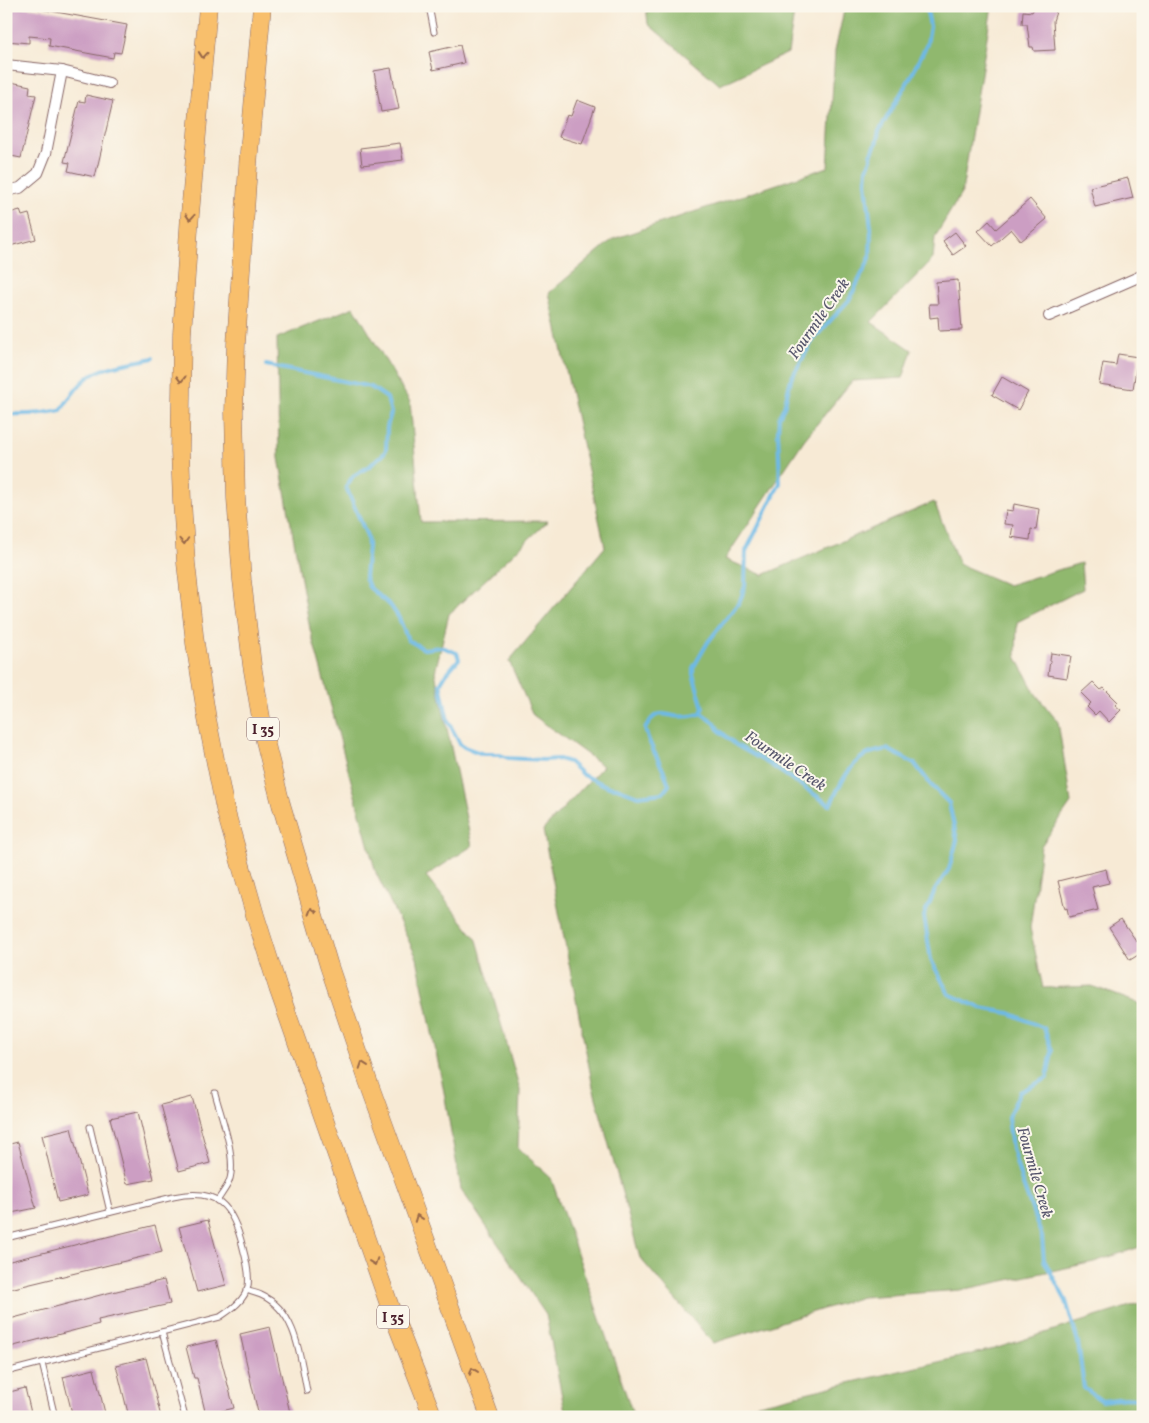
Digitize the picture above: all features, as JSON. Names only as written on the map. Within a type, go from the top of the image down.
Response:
[{"type":"highway","name":"I 35","points":[[208,6],[190,214],[182,334],[180,451],[182,501],[186,563],[196,653],[225,809],[255,915],[278,988],[390,1308],[433,1417]]},
{"type":"highway","name":"I 35","points":[[262,6],[249,152],[236,344],[234,412],[236,498],[242,580],[252,665],[265,741],[281,804],[329,966],[378,1108],[490,1417]]},
{"type":"street","points":[[6,65],[62,71],[109,83]]},
{"type":"street","points":[[6,192],[20,188],[38,173],[46,153],[62,71]]},
{"type":"street","points":[[1049,316],[1143,275]]},
{"type":"lane","points":[[429,6],[434,32]]},
{"type":"lane","points":[[215,1093],[232,1156],[228,1184],[217,1201]]},
{"type":"lane","points":[[90,1127],[110,1212]]},
{"type":"lane","points":[[6,1238],[187,1194],[199,1194],[211,1197],[225,1206],[236,1225],[241,1239],[248,1276],[248,1286],[242,1300],[220,1317],[6,1372]]},
{"type":"lane","points":[[246,1290],[261,1295],[277,1306],[284,1314],[296,1339],[308,1391]]},
{"type":"lane","points":[[162,1332],[185,1417]]},
{"type":"lane","points":[[42,1363],[55,1417]]},
{"type":"green space","points":[[646,6],[795,6],[788,53],[720,85],[648,24]]},
{"type":"green space","points":[[845,6],[992,6],[962,192],[935,237],[933,259],[871,322],[912,350],[903,378],[852,381],[804,440],[725,559],[763,575],[934,502],[959,564],[1008,585],[1081,563],[1083,589],[1017,622],[1016,656],[1035,693],[1058,722],[1071,803],[1041,846],[1030,928],[1043,988],[1092,986],[1143,1005],[1143,1246],[1094,1262],[961,1290],[862,1297],[713,1343],[640,1258],[593,1087],[543,830],[603,766],[533,715],[509,661],[605,547],[549,293],[613,239],[828,167],[835,51]]},
{"type":"green space","points":[[354,307],[410,402],[421,522],[548,521],[449,614],[435,672],[472,846],[426,876],[477,940],[520,1090],[518,1148],[551,1178],[634,1417],[566,1417],[546,1315],[461,1189],[417,958],[376,873],[310,629],[279,458],[277,338]]},
{"type":"green space","points":[[1143,1302],[1143,1417],[724,1417],[724,1412],[994,1349]]},
{"type":"building","points":[[6,6],[34,8],[127,25],[121,53],[114,52],[113,58],[49,46],[50,38],[29,36],[29,43],[6,41]]},
{"type":"building","points":[[1035,6],[1058,6],[1053,21],[1055,50],[1034,51],[1033,47],[1030,47],[1027,24],[1022,24],[1023,11],[1032,12]]},
{"type":"building","points":[[460,45],[464,63],[433,70],[429,52]]},
{"type":"building","points":[[391,68],[399,109],[381,112],[374,71]]},
{"type":"building","points":[[6,81],[30,86],[29,94],[36,95],[21,158],[6,155]]},
{"type":"building","points":[[86,95],[113,101],[95,177],[68,171],[70,163],[64,162],[79,101],[85,102]]},
{"type":"building","points":[[577,100],[595,107],[582,144],[559,137],[567,115],[571,116]]},
{"type":"building","points":[[400,143],[403,160],[362,165],[360,148]]},
{"type":"building","points":[[1128,178],[1133,198],[1095,207],[1090,187]]},
{"type":"building","points":[[1030,199],[1047,219],[1021,241],[1011,229],[992,246],[978,231],[989,221],[996,229]]},
{"type":"building","points":[[20,210],[22,216],[29,214],[36,239],[6,247],[6,214]]},
{"type":"building","points":[[955,232],[966,246],[953,255],[943,241]]},
{"type":"building","points":[[958,280],[962,330],[939,331],[938,317],[930,318],[929,304],[938,304],[936,282]]},
{"type":"building","points":[[1118,354],[1138,357],[1133,389],[1099,384],[1103,363],[1116,365]]},
{"type":"building","points":[[1002,377],[1028,392],[1018,410],[992,395]]},
{"type":"building","points":[[1014,504],[1039,509],[1036,530],[1031,529],[1030,540],[1011,537],[1013,525],[1004,524],[1006,510],[1013,511]]},
{"type":"building","points":[[1051,653],[1071,656],[1067,678],[1048,675]]},
{"type":"building","points":[[1093,682],[1101,690],[1104,688],[1118,702],[1115,705],[1121,710],[1109,722],[1099,711],[1095,715],[1087,707],[1091,703],[1081,693]]},
{"type":"building","points":[[1106,869],[1109,883],[1092,887],[1098,910],[1069,917],[1058,881]]},
{"type":"building","points":[[1121,919],[1137,942],[1143,938],[1143,952],[1130,960],[1109,927]]},
{"type":"building","points":[[192,1097],[210,1163],[179,1171],[161,1105]]},
{"type":"building","points":[[138,1112],[154,1179],[127,1184],[110,1118]]},
{"type":"building","points":[[71,1128],[88,1195],[58,1202],[42,1135]]},
{"type":"building","points":[[18,1142],[36,1208],[6,1214],[6,1145]]},
{"type":"building","points":[[208,1220],[226,1285],[197,1292],[179,1227]]},
{"type":"building","points":[[155,1225],[162,1252],[6,1290],[6,1262]]},
{"type":"building","points":[[164,1280],[170,1304],[98,1320],[99,1324],[6,1348],[6,1320]]},
{"type":"building","points":[[270,1327],[291,1417],[259,1417],[240,1334]]},
{"type":"building","points":[[216,1340],[234,1408],[206,1415],[197,1378],[194,1378],[186,1347]]},
{"type":"building","points":[[146,1358],[161,1417],[129,1417],[116,1365]]},
{"type":"building","points":[[94,1369],[106,1417],[73,1417],[63,1377]]},
{"type":"building","points":[[25,1388],[32,1417],[6,1417],[6,1393]]},
{"type":"waterway","name":"Fourmile Creek","points":[[701,713],[703,708],[693,668],[708,642],[740,601],[745,586],[746,551],[780,483],[779,417],[784,407],[791,379],[813,340],[849,300],[870,258],[871,228],[866,182],[867,169],[879,131],[910,78],[927,44],[930,26],[926,6]]},
{"type":"waterway","points":[[6,414],[34,414],[61,410],[79,386],[93,374],[118,365],[153,358]]},
{"type":"waterway","points":[[266,365],[371,387],[387,398],[391,413],[387,427],[386,450],[370,466],[353,476],[346,487],[367,536],[365,577],[369,587],[391,606],[399,618],[408,640],[424,649],[442,647],[457,653],[459,659],[440,684],[448,721],[460,744],[483,754],[498,754],[508,758],[559,759],[569,762],[583,775],[609,787],[638,796],[663,793],[669,785],[645,729],[652,719],[660,714],[684,717],[701,713]]},
{"type":"waterway","name":"Fourmile Creek","points":[[701,713],[715,723],[718,729],[736,745],[771,765],[830,805],[844,778],[858,761],[864,756],[887,749],[915,764],[931,785],[949,803],[957,840],[949,869],[935,890],[924,916],[931,960],[949,994],[981,1008],[1009,1013],[1044,1028],[1052,1051],[1047,1078],[1020,1092],[1008,1117],[1012,1148],[1042,1237],[1044,1260],[1066,1301],[1078,1342],[1084,1388],[1102,1401],[1126,1398],[1143,1399]]}]
